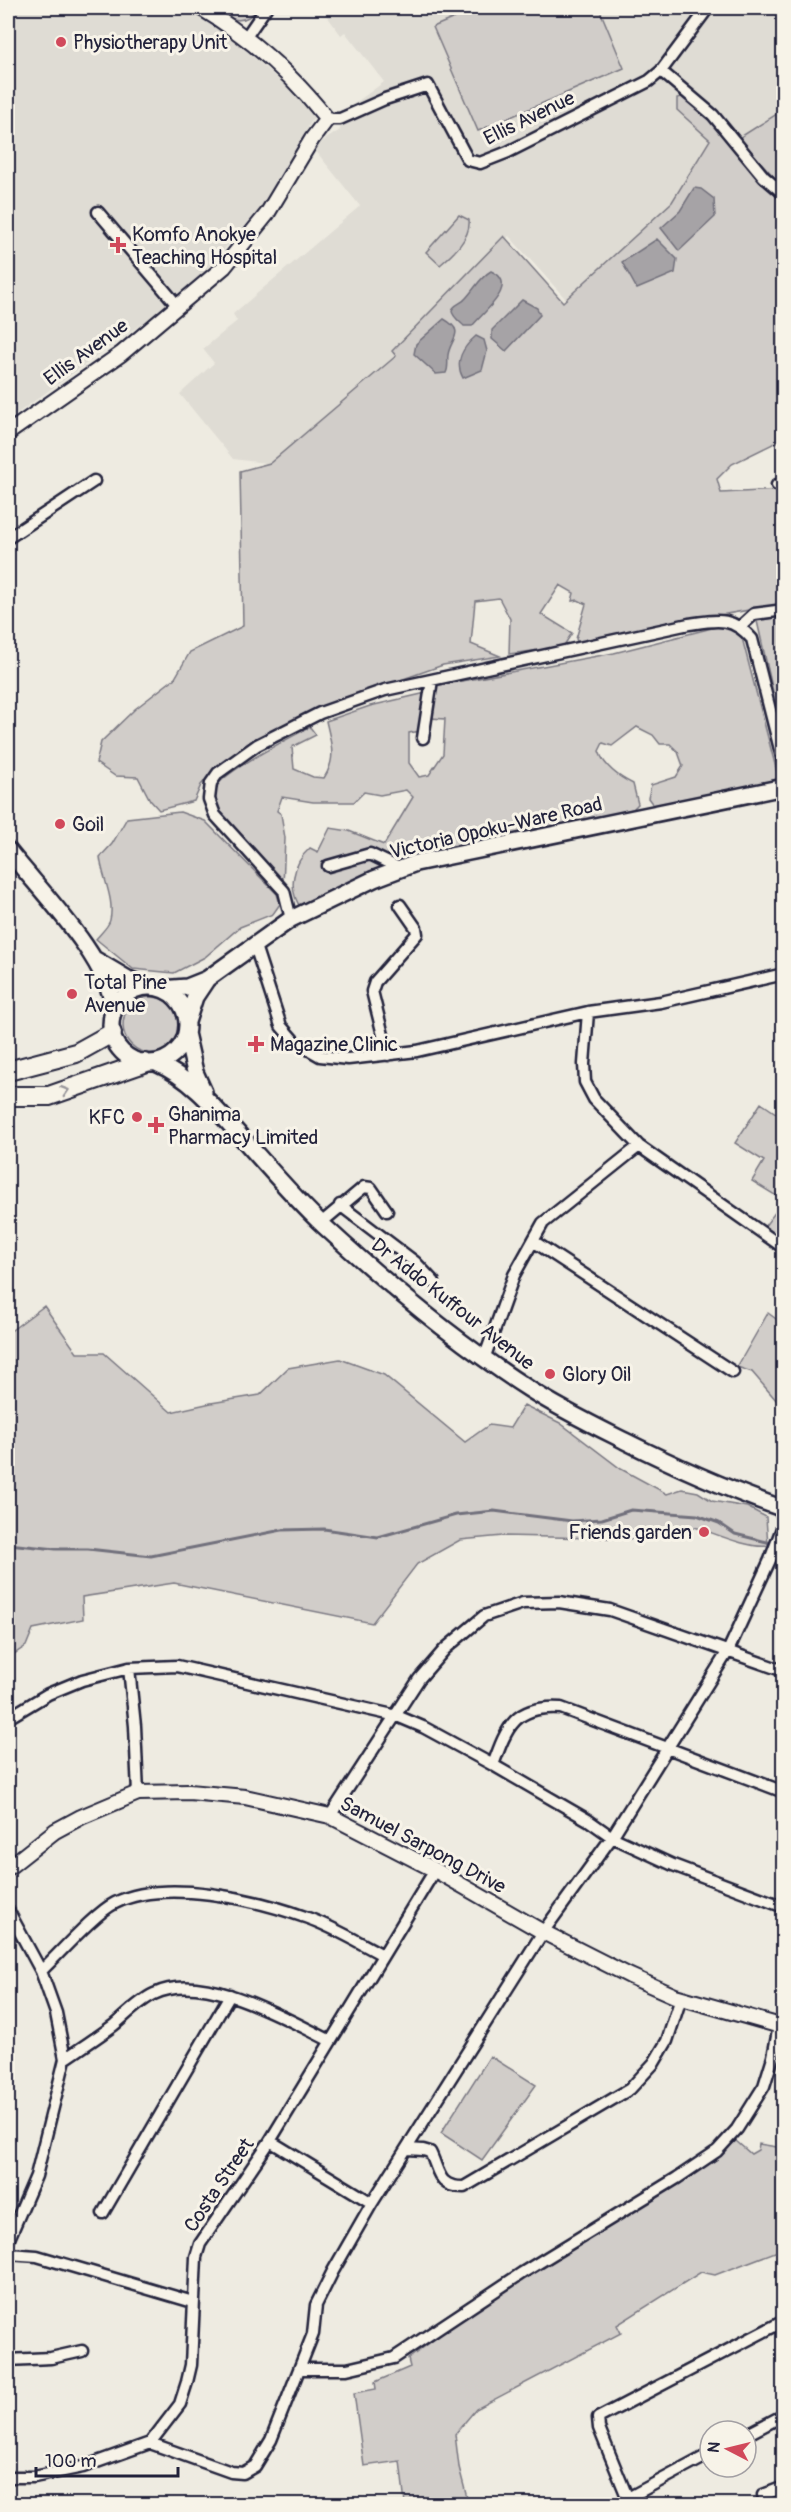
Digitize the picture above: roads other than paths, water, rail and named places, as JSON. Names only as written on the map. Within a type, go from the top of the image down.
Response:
[{"type":"main road","name":"Victoria Opoku-Ware Road","points":[[207,979],[291,918],[374,879],[416,863],[783,786]]},
{"type":"main road","points":[[8,850],[96,960],[112,998],[114,1010]]},
{"type":"main road","points":[[96,960],[128,979],[155,988],[177,999],[184,1010],[195,1072],[208,1100]]},
{"type":"main road","points":[[207,979],[187,987],[131,991],[121,999],[114,1010],[111,1022],[112,1033],[121,1051],[131,1059],[150,1063],[182,1077],[208,1100]]},
{"type":"main road","points":[[8,1096],[49,1096],[173,1054],[181,1045],[195,998],[207,979]]},
{"type":"main road","points":[[8,1071],[76,1053],[112,1033]]},
{"type":"main road","name":"Dr Addo Kuffour Avenue","points":[[208,1100],[321,1223],[381,1276],[484,1359],[531,1391],[578,1418],[663,1460],[783,1509]]},
{"type":"street","points":[[201,8],[246,37],[302,88],[327,119]]},
{"type":"street","points":[[246,37],[266,8]]},
{"type":"street","name":"Ellis Avenue","points":[[8,433],[121,354],[224,267],[267,214],[312,139],[327,119],[340,119],[365,107],[428,84],[468,160],[480,163],[508,152],[649,81],[662,70],[708,8]]},
{"type":"street","points":[[662,70],[713,116],[764,177],[783,194]]},
{"type":"street","points":[[98,212],[177,305]]},
{"type":"street","points":[[8,538],[94,481]]},
{"type":"street","points":[[741,626],[754,614],[783,610]]},
{"type":"street","points":[[291,918],[284,891],[215,815],[209,799],[211,783],[218,773],[257,745],[320,713],[385,690],[714,620],[741,626],[752,639],[783,765]]},
{"type":"street","points":[[423,738],[432,680]]},
{"type":"street","points":[[328,866],[370,854],[401,869]]},
{"type":"street","points":[[388,1055],[372,992],[375,982],[417,934],[416,928],[400,905]]},
{"type":"street","points":[[255,946],[281,1026],[294,1041],[320,1056],[348,1059],[417,1051],[588,1012],[661,1002],[783,974]]},
{"type":"street","points":[[588,1012],[585,1082],[594,1099],[639,1146],[783,1248]]},
{"type":"street","points":[[484,1359],[514,1275],[543,1223],[639,1146]]},
{"type":"street","points":[[321,1223],[364,1187],[371,1188],[387,1210]]},
{"type":"street","points":[[340,1205],[415,1262],[434,1282]]},
{"type":"street","points":[[533,1241],[733,1372]]},
{"type":"street","points":[[8,2477],[34,2477],[83,2467],[150,2443],[231,2472],[243,2473],[255,2466],[271,2440],[300,2369],[313,2334],[316,2305],[333,2271],[372,2203],[543,1932],[612,1837],[728,1651],[770,1560],[783,1523]]},
{"type":"street","points":[[330,1816],[419,1679],[445,1648],[484,1616],[523,1603],[559,1602],[610,1610],[783,1671]]},
{"type":"street","points":[[8,1718],[48,1694],[82,1680],[129,1668],[177,1665],[397,1716],[423,1727],[493,1765],[588,1820],[612,1837],[673,1865],[783,1907]]},
{"type":"street","points":[[129,1668],[135,1726],[138,1793]]},
{"type":"street","points":[[493,1765],[504,1734],[526,1711],[542,1707],[561,1708],[783,1792]]},
{"type":"street","name":"Samuel Sarpong Drive","points":[[8,1868],[55,1831],[81,1817],[138,1793],[189,1792],[245,1797],[330,1816],[435,1870],[543,1932],[630,1976],[681,1998],[781,2026]]},
{"type":"street","name":"Costa Street","points":[[150,2443],[180,2404],[187,2382],[191,2365],[195,2257],[200,2244],[270,2141],[435,1870]]},
{"type":"street","points":[[41,1971],[115,1903],[160,1893],[189,1893],[240,1900],[274,1908],[306,1917],[383,1955]]},
{"type":"street","points":[[8,1910],[41,1971],[56,2013],[65,2059],[36,2176],[8,2241]]},
{"type":"street","points":[[65,2059],[154,1994],[186,1988],[230,1995],[255,2004],[331,2041]]},
{"type":"street","points":[[103,2213],[230,1995]]},
{"type":"street","points":[[408,2149],[430,2152],[441,2179],[447,2185],[465,2187],[630,2089],[654,2063],[667,2041],[681,1998]]},
{"type":"street","points":[[300,2369],[347,2368],[394,2358],[522,2273],[717,2151],[737,2129],[764,2086],[781,2026]]},
{"type":"street","points":[[270,2141],[372,2203]]},
{"type":"street","points":[[8,2254],[37,2256],[193,2302]]},
{"type":"street","points":[[698,2461],[629,2501],[599,2428],[598,2418],[783,2321]]},
{"type":"street","points":[[8,2360],[51,2358],[82,2351]]},
{"type":"street","points":[[758,2429],[783,2415]]},
{"type":"street","points":[[763,2495],[783,2487]]},
{"type":"waterway","points":[[8,1544],[151,1556],[282,1530],[324,1529],[378,1537],[456,1515],[494,1511],[572,1521],[602,1519],[631,1510],[697,1515],[719,1523],[735,1534],[771,1543]]},
{"type":"place","name":"Physiotherapy Unit","points":[[61,42]]},
{"type":"place","name":"Komfo Anokye Teaching Hospital","points":[[118,245]]},
{"type":"place","name":"Goil","points":[[60,824]]},
{"type":"place","name":"Total Pine Avenue","points":[[72,994]]},
{"type":"place","name":"Magazine Clinic","points":[[256,1044]]},
{"type":"place","name":"KFC","points":[[137,1117]]},
{"type":"place","name":"Ghanima Pharmacy Limited","points":[[156,1125]]},
{"type":"place","name":"Glory Oil","points":[[550,1374]]},
{"type":"place","name":"Friends garden","points":[[704,1532]]}]
